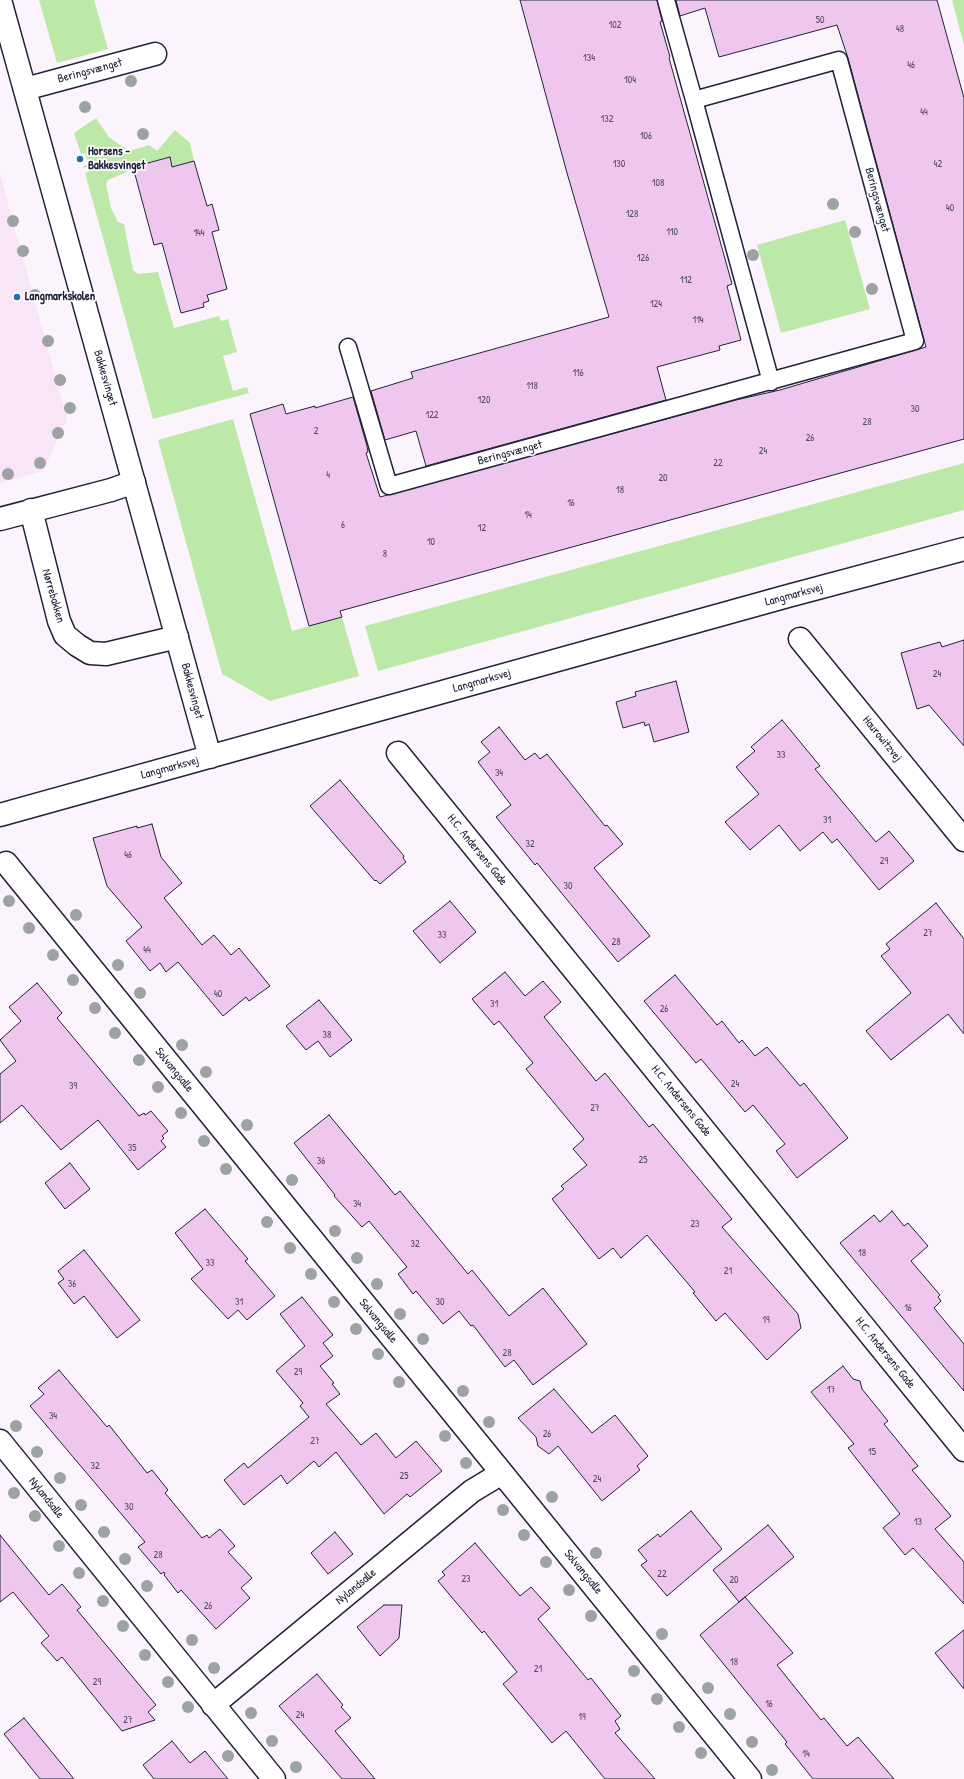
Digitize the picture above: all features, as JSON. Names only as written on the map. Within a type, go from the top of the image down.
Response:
[{"type":"street","name":"Bakkesvinget","points":[[0,0],[210,757]]},
{"type":"street","name":"Beringsvænget","points":[[25,89],[155,54]]},
{"type":"street","points":[[0,519],[111,490],[134,482]]},
{"type":"street","name":"Nørrebakken","points":[[31,510],[58,621],[65,634],[77,645],[90,653],[106,654],[177,637]]},
{"type":"street","name":"Langmarksvej","points":[[0,815],[788,596],[964,549]]},
{"type":"street","name":"Haurowitzvej","points":[[800,638],[964,840]]},
{"type":"street","name":"H.C. Andersens Gade","points":[[398,753],[964,1450]]},
{"type":"street","name":"Solvangsalle","points":[[6,864],[750,1779]]},
{"type":"street","name":"Nylandsalle","points":[[0,1441],[274,1779]]},
{"type":"street","name":"Nylandsalle","points":[[213,1705],[472,1491],[502,1473]]},
{"type":"lane","points":[[666,0],[771,382]]},
{"type":"lane","name":"Beringsvænget","points":[[348,348],[389,486],[916,341],[839,60],[694,100]]},
{"type":"shaded area","name":"Langmarkskolen","points":[[0,174],[67,419],[43,471],[0,483]]},
{"type":"green space","points":[[39,0],[94,0],[108,49],[57,63]]},
{"type":"green space","points":[[952,0],[964,0],[964,45]]},
{"type":"green space","points":[[96,118],[109,137],[129,151],[149,145],[157,151],[175,130],[190,143],[194,161],[172,167],[169,157],[133,166],[134,169],[108,180],[106,184],[111,208],[118,222],[124,224],[133,270],[138,274],[158,272],[174,328],[219,316],[221,321],[228,319],[237,352],[223,356],[233,391],[247,387],[249,393],[153,419],[85,173],[88,172],[86,167],[84,168],[83,166],[89,164],[85,153],[81,154],[74,133]]},
{"type":"green space","points":[[845,220],[870,309],[781,333],[757,245]]},
{"type":"green space","points":[[233,419],[292,631],[342,617],[359,676],[270,701],[222,674],[158,440]]},
{"type":"green space","points":[[964,463],[964,510],[378,671],[365,626]]},
{"type":"building","points":[[520,0],[657,0],[662,21],[660,22],[670,57],[669,58],[732,284],[727,286],[741,340],[719,346],[720,350],[657,367],[666,400],[426,466],[416,431],[385,440],[371,391],[413,378],[411,372],[609,317],[567,173]]},
{"type":"building","points":[[676,0],[937,0],[964,98],[964,439],[340,611],[342,617],[309,626],[250,414],[283,404],[286,414],[315,406],[315,408],[353,397],[367,446],[368,452],[366,453],[380,497],[736,400],[780,390],[926,347],[848,58],[837,25],[719,57],[705,8],[680,16]]},
{"type":"building","points":[[170,157],[172,167],[194,161],[207,206],[212,204],[219,230],[212,232],[227,289],[207,295],[209,301],[203,303],[204,307],[181,313],[162,243],[154,245],[133,167]]},
{"type":"building","points":[[964,640],[964,746],[929,705],[917,709],[901,653],[940,642],[942,647]]},
{"type":"building","points":[[676,681],[689,732],[654,742],[649,724],[645,726],[644,722],[623,728],[616,702],[636,696],[635,692]]},
{"type":"building","points":[[782,720],[820,766],[815,769],[876,842],[889,831],[914,861],[879,890],[837,839],[832,843],[823,832],[800,851],[779,825],[750,850],[725,822],[759,794],[736,767],[755,751],[751,747]]},
{"type":"building","points":[[499,727],[525,760],[535,753],[540,759],[547,754],[605,826],[607,825],[623,844],[594,868],[650,936],[618,962],[537,863],[535,865],[496,817],[511,805],[478,762],[490,752],[481,742]]},
{"type":"building","points":[[340,780],[404,856],[403,858],[406,862],[380,884],[376,880],[375,881],[310,806]]},
{"type":"building","points":[[152,824],[161,857],[182,883],[164,898],[202,945],[214,935],[231,955],[239,948],[270,986],[249,1001],[246,997],[223,1016],[178,962],[166,972],[160,963],[150,971],[126,941],[142,927],[107,886],[93,838],[137,826],[137,828]]},
{"type":"building","points":[[450,901],[476,932],[440,963],[413,931]]},
{"type":"building","points":[[936,903],[964,939],[964,1034],[948,1014],[891,1060],[866,1031],[911,993],[881,956],[890,949],[886,944]]},
{"type":"building","points":[[505,972],[525,996],[543,981],[561,1002],[544,1017],[596,1081],[605,1073],[649,1127],[653,1124],[732,1219],[722,1227],[798,1314],[801,1328],[767,1360],[725,1313],[716,1321],[693,1293],[695,1292],[647,1235],[621,1258],[613,1248],[599,1259],[552,1199],[564,1189],[561,1186],[587,1165],[573,1149],[584,1139],[526,1069],[533,1063],[499,1021],[494,1025],[472,999]]},
{"type":"building","points":[[675,975],[717,1025],[722,1021],[739,1043],[742,1040],[755,1056],[767,1047],[800,1086],[804,1083],[848,1138],[797,1178],[776,1151],[785,1144],[753,1105],[745,1112],[701,1059],[696,1063],[644,1001]]},
{"type":"building","points":[[37,983],[62,1013],[57,1018],[139,1116],[144,1113],[145,1115],[151,1111],[168,1131],[162,1136],[164,1138],[161,1141],[166,1147],[138,1170],[98,1120],[61,1150],[22,1105],[0,1123],[0,1074],[16,1061],[0,1040],[21,1021],[9,1007]]},
{"type":"building","points":[[319,1000],[352,1040],[330,1057],[318,1041],[306,1050],[286,1026]]},
{"type":"building","points":[[329,1115],[395,1195],[400,1191],[468,1274],[472,1270],[509,1316],[543,1288],[587,1344],[533,1385],[514,1360],[505,1367],[473,1325],[471,1326],[459,1311],[443,1324],[416,1291],[413,1294],[398,1274],[407,1267],[369,1221],[362,1227],[334,1196],[335,1195],[294,1143]]},
{"type":"building","points":[[70,1163],[90,1189],[65,1209],[45,1183]]},
{"type":"building","points":[[205,1209],[248,1259],[245,1261],[275,1296],[247,1320],[238,1310],[228,1319],[191,1279],[203,1269],[175,1233]]},
{"type":"building","points":[[892,1211],[904,1226],[908,1223],[928,1246],[911,1261],[940,1295],[938,1297],[941,1301],[934,1308],[964,1344],[964,1391],[840,1243],[874,1215],[880,1222]]},
{"type":"building","points":[[84,1250],[140,1320],[117,1338],[84,1296],[74,1304],[58,1283],[64,1279],[58,1271]]},
{"type":"building","points":[[302,1297],[333,1335],[323,1343],[333,1356],[320,1366],[334,1383],[332,1384],[340,1394],[326,1404],[361,1445],[376,1433],[396,1458],[416,1441],[442,1471],[410,1497],[407,1494],[384,1514],[336,1452],[319,1467],[314,1461],[287,1484],[281,1475],[244,1505],[224,1480],[244,1463],[248,1468],[309,1417],[300,1406],[303,1403],[276,1371],[305,1346],[280,1314]]},
{"type":"building","points":[[843,1366],[853,1379],[860,1381],[862,1389],[888,1421],[884,1424],[918,1466],[912,1470],[951,1516],[935,1529],[964,1562],[964,1604],[913,1548],[905,1555],[883,1528],[900,1514],[848,1448],[854,1444],[811,1392]]},
{"type":"building","points":[[59,1370],[107,1427],[109,1425],[147,1473],[152,1470],[168,1490],[165,1493],[202,1538],[207,1535],[209,1538],[220,1529],[235,1546],[228,1552],[252,1578],[241,1588],[250,1598],[216,1629],[181,1590],[178,1593],[164,1575],[164,1572],[161,1574],[138,1547],[145,1542],[30,1406],[44,1394],[38,1388]]},
{"type":"building","points":[[554,1389],[592,1433],[615,1415],[648,1456],[637,1466],[640,1470],[602,1501],[558,1446],[549,1454],[538,1446],[536,1437],[518,1418]]},
{"type":"building","points":[[691,1511],[722,1549],[667,1596],[641,1565],[647,1561],[638,1550],[658,1534],[660,1537]]},
{"type":"building","points":[[768,1525],[794,1557],[739,1602],[713,1570]]},
{"type":"building","points":[[335,1532],[353,1554],[328,1574],[311,1553]]},
{"type":"building","points":[[0,1535],[49,1595],[62,1584],[81,1607],[77,1610],[156,1705],[148,1712],[155,1720],[122,1731],[62,1657],[57,1661],[41,1643],[49,1636],[13,1592],[0,1602]]},
{"type":"building","points":[[475,1543],[520,1596],[531,1587],[550,1608],[538,1619],[588,1680],[591,1678],[621,1716],[615,1721],[620,1729],[615,1733],[655,1779],[605,1779],[566,1731],[552,1743],[503,1684],[517,1672],[484,1631],[482,1633],[438,1581],[445,1575],[442,1572]]},
{"type":"building","points":[[745,1597],[793,1653],[777,1665],[821,1720],[824,1718],[847,1746],[858,1737],[894,1779],[813,1779],[785,1744],[787,1742],[700,1635]]},
{"type":"building","points":[[384,1605],[402,1605],[399,1638],[380,1656],[357,1627]]},
{"type":"building","points":[[964,1630],[964,1689],[935,1653]]},
{"type":"building","points":[[317,1674],[343,1705],[341,1707],[351,1718],[335,1731],[375,1779],[342,1779],[279,1706]]},
{"type":"building","points":[[24,1718],[74,1779],[40,1779],[4,1734]]},
{"type":"building","points":[[172,1741],[190,1763],[205,1751],[228,1779],[154,1779],[143,1765]]},
{"type":"place","name":"Horsens - Bakkesvinget","points":[[80,159]]},
{"type":"place","name":"Langmarkskolen","points":[[17,297]]}]
